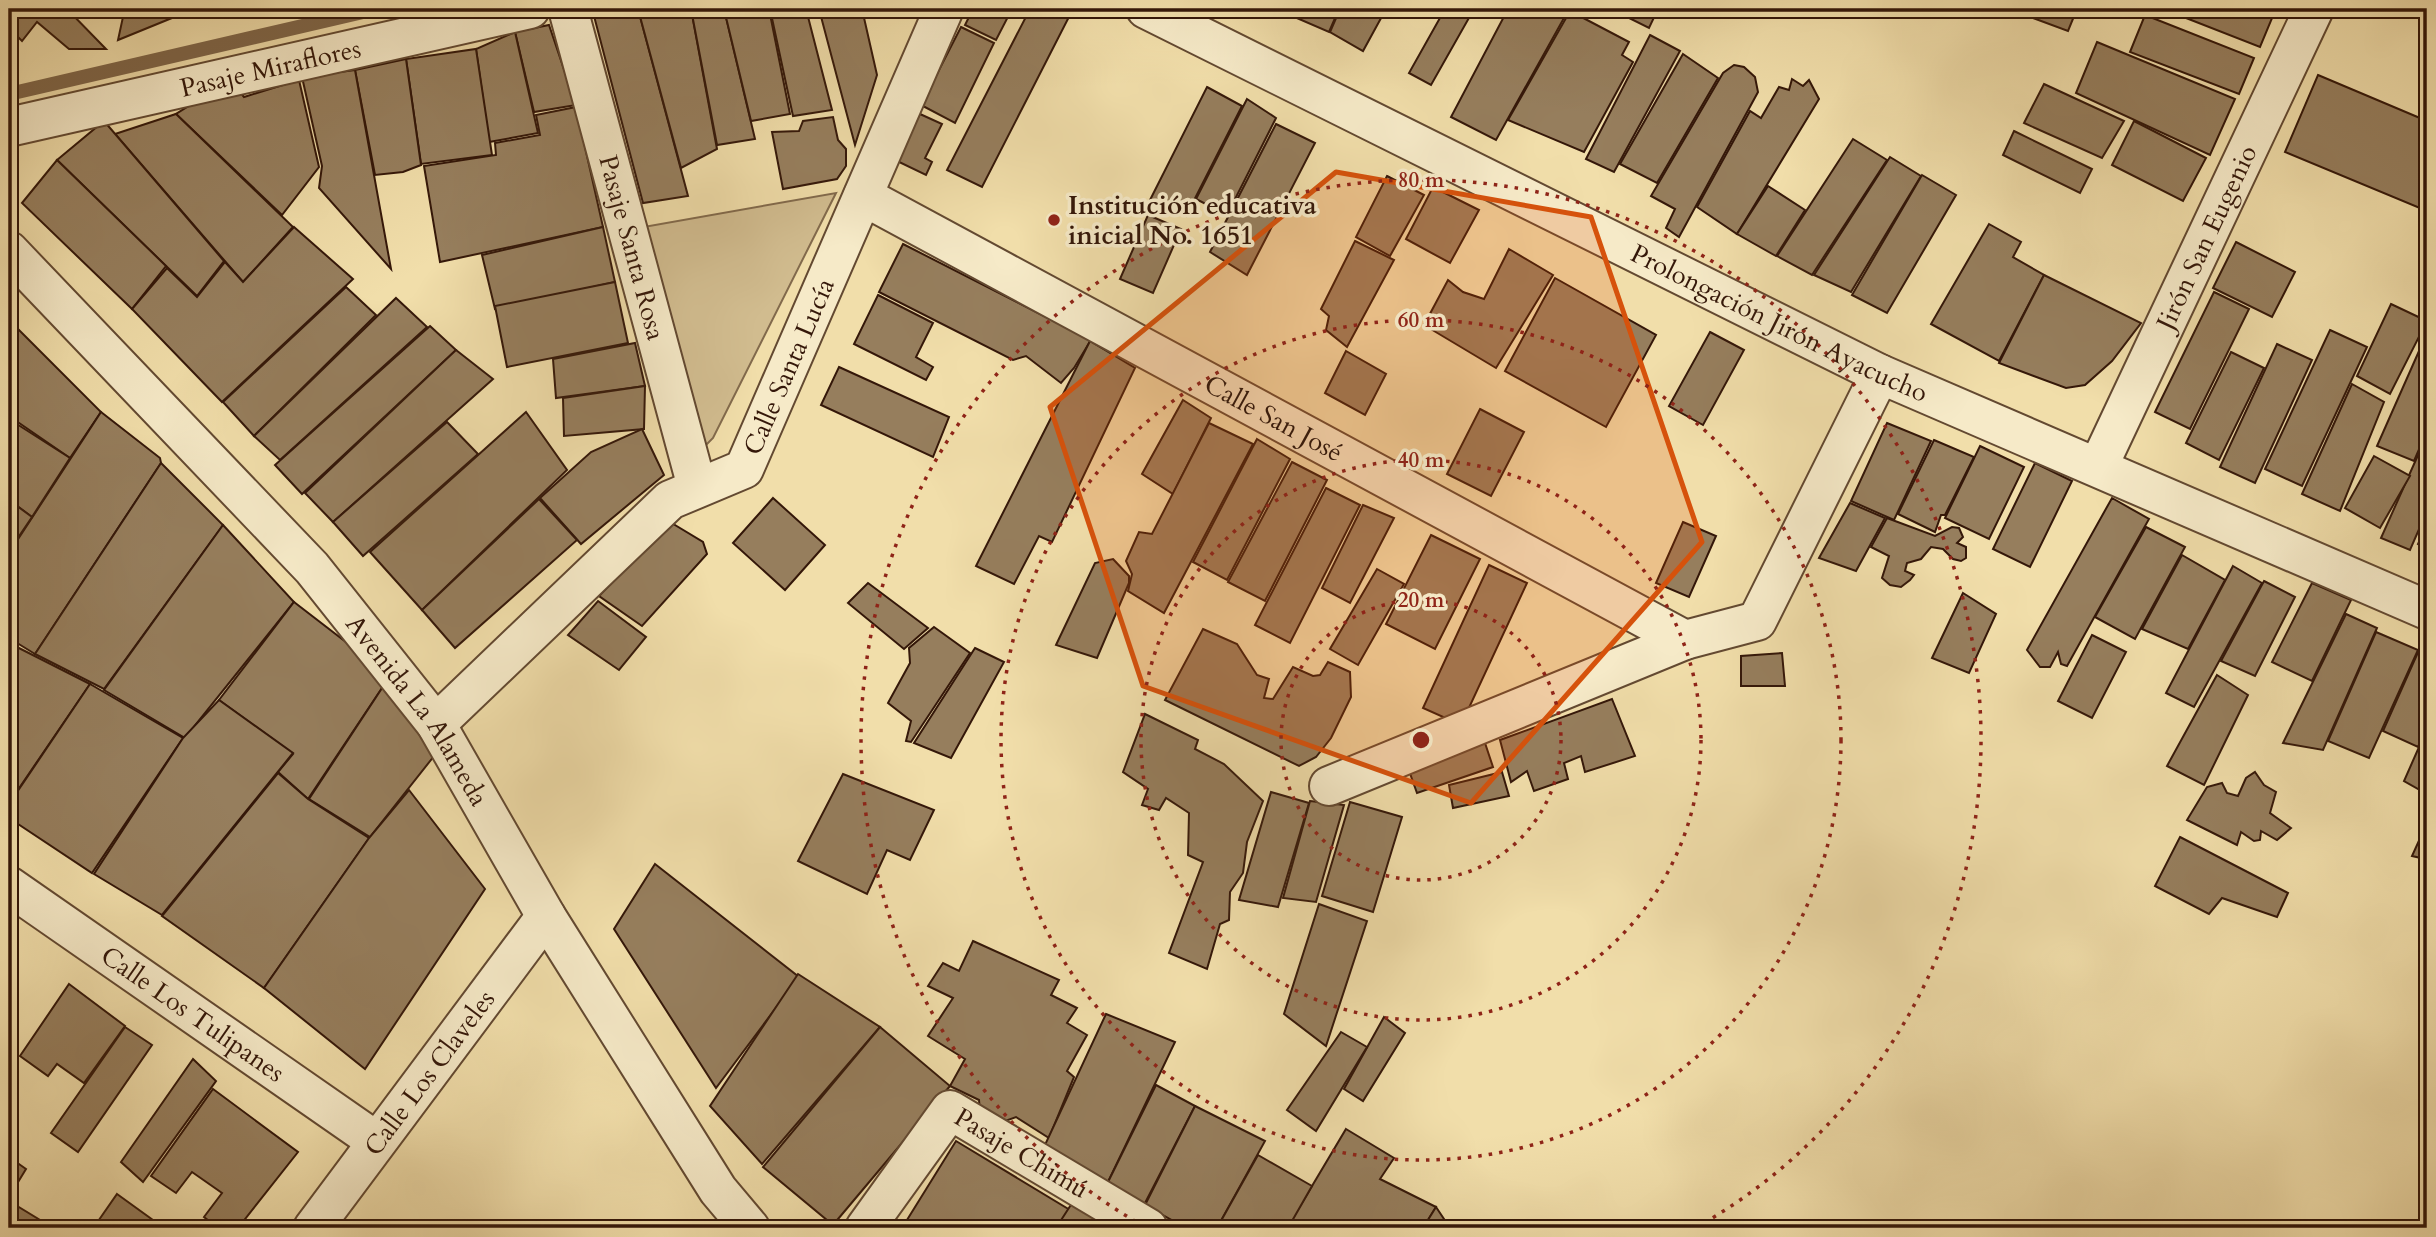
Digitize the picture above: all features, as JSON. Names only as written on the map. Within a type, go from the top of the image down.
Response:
[{"type":"street","name":"Pasaje Miraflores","points":[[9,127],[530,9]]},
{"type":"street","name":"Pasaje Santa Rosa","points":[[568,9],[697,487]]},
{"type":"street","name":"Calle Santa Lucía","points":[[436,724],[670,500],[744,469],[944,9]]},
{"type":"street","name":"Prolongación Jirón Ayacucho","points":[[1146,9],[1881,374],[2427,610]]},
{"type":"street","name":"Jirón San Eugenio","points":[[2098,467],[2314,9]]},
{"type":"street","name":"Calle San José","points":[[863,196],[1685,640]]},
{"type":"street","name":"Avenida La Alameda","points":[[9,251],[312,568],[436,724],[546,916],[718,1190],[750,1228]]},
{"type":"street","points":[[1329,786],[1685,640],[1757,621],[1881,374]]},
{"type":"street","name":"Calle Los Tulipanes","points":[[12,897],[376,1141]]},
{"type":"street","name":"Calle Los Claveles","points":[[313,1228],[546,916]]},
{"type":"street","name":"Pasaje Chimú","points":[[865,1228],[950,1110],[1148,1228]]},
{"type":"highlighted area","points":[[1336,172],[1591,217],[1702,542],[1471,803],[1143,686],[1050,407]]},
{"type":"shaded area","points":[[836,193],[713,438],[701,450],[638,228]]},
{"type":"building","points":[[9,9],[67,9],[106,49],[69,49],[37,22],[22,41],[9,28]]},
{"type":"building","points":[[113,9],[194,9],[118,40],[123,17]]},
{"type":"building","points":[[198,9],[249,9],[242,15],[208,18]]},
{"type":"building","points":[[619,9],[638,9],[688,196],[643,203],[594,16]]},
{"type":"building","points":[[638,9],[691,9],[717,149],[681,168]]},
{"type":"building","points":[[691,9],[724,9],[755,139],[717,145]]},
{"type":"building","points":[[724,9],[769,9],[790,114],[751,121]]},
{"type":"building","points":[[770,9],[806,9],[832,110],[793,116]]},
{"type":"building","points":[[819,9],[862,9],[877,75],[855,145]]},
{"type":"building","points":[[973,9],[1012,9],[996,40],[965,25]]},
{"type":"building","points":[[1030,9],[1073,9],[982,187],[947,170]]},
{"type":"building","points":[[1276,9],[1339,9],[1329,32]]},
{"type":"building","points":[[1340,9],[1386,9],[1363,51],[1330,32]]},
{"type":"building","points":[[1445,9],[1474,9],[1431,85],[1409,73]]},
{"type":"building","points":[[1508,9],[1569,9],[1496,140],[1451,117]]},
{"type":"building","points":[[1611,9],[1658,9],[1649,28]]},
{"type":"building","points":[[2009,9],[2077,9],[2068,31]]},
{"type":"building","points":[[2163,9],[2268,9],[2275,11],[2260,47]]},
{"type":"building","points":[[1570,11],[1629,42],[1622,55],[1633,62],[1584,152],[1508,120]]},
{"type":"building","points":[[2145,15],[2254,58],[2239,94],[2130,52]]},
{"type":"building","points":[[549,25],[576,105],[534,112],[515,32]]},
{"type":"building","points":[[961,27],[994,43],[955,123],[921,105]]},
{"type":"building","points":[[515,32],[538,133],[489,142],[476,49]]},
{"type":"building","points":[[1650,35],[1680,51],[1614,172],[1586,159]]},
{"type":"building","points":[[2097,42],[2235,99],[2210,155],[2076,93]]},
{"type":"building","points":[[476,49],[492,155],[421,164],[406,59]]},
{"type":"building","points":[[1683,54],[1718,78],[1657,183],[1620,164]]},
{"type":"building","points":[[406,59],[421,165],[403,172],[375,175],[355,70]]},
{"type":"building","points":[[1734,65],[1744,67],[1755,77],[1758,92],[1679,237],[1666,228],[1675,209],[1651,196],[1723,73]]},
{"type":"building","points":[[355,70],[391,269],[319,188],[322,166],[302,77]]},
{"type":"building","points":[[2318,75],[2427,121],[2427,211],[2285,152]]},
{"type":"building","points":[[1792,79],[1803,86],[1809,80],[1819,99],[1737,234],[1697,207],[1750,111],[1761,118],[1779,87],[1789,90]]},
{"type":"building","points":[[230,80],[244,97],[299,80],[319,167],[282,215],[176,114]]},
{"type":"building","points":[[2044,84],[2124,121],[2102,158],[2024,123]]},
{"type":"building","points":[[1207,87],[1242,106],[1186,216],[1149,202]]},
{"type":"building","points":[[1247,99],[1276,118],[1227,215],[1196,199]]},
{"type":"building","points":[[576,107],[603,227],[440,262],[424,166],[496,155],[495,143],[540,135],[536,115]]},
{"type":"building","points":[[176,114],[293,227],[243,282],[115,134]]},
{"type":"building","points":[[920,114],[942,124],[925,158],[932,162],[926,175],[895,160]]},
{"type":"building","points":[[833,117],[838,140],[846,149],[846,166],[837,179],[783,189],[772,132],[799,131],[803,121]]},
{"type":"building","points":[[104,121],[224,261],[197,296],[57,160]]},
{"type":"building","points":[[2134,121],[2206,158],[2183,201],[2112,165]]},
{"type":"building","points":[[1276,124],[1315,143],[1247,275],[1210,252]]},
{"type":"building","points":[[2014,131],[2092,169],[2080,193],[2003,155]]},
{"type":"building","points":[[1853,139],[1887,160],[1812,275],[1777,256]]},
{"type":"building","points":[[1890,157],[1921,176],[1851,292],[1814,275]]},
{"type":"building","points":[[57,160],[166,266],[132,309],[22,203]]},
{"type":"building","points":[[1922,175],[1956,195],[1887,313],[1852,295]]},
{"type":"building","points":[[1387,176],[1424,195],[1390,256],[1356,237]]},
{"type":"building","points":[[1768,186],[1805,210],[1776,256],[1737,234]]},
{"type":"building","points":[[1433,187],[1479,210],[1450,263],[1406,239]]},
{"type":"building","points":[[1148,215],[1181,229],[1153,293],[1120,279]]},
{"type":"building","points":[[1989,224],[2021,242],[2013,257],[2044,275],[1999,361],[1931,324]]},
{"type":"building","points":[[294,227],[353,279],[222,402],[132,309],[167,268],[197,297],[225,262],[243,282]]},
{"type":"building","points":[[603,227],[615,282],[495,309],[482,255]]},
{"type":"building","points":[[1355,241],[1394,260],[1347,347],[1326,330],[1329,316],[1321,309]]},
{"type":"building","points":[[2236,242],[2295,272],[2272,317],[2213,288]]},
{"type":"building","points":[[903,244],[1091,340],[1074,368],[1061,383],[1026,356],[1013,360],[879,292]]},
{"type":"building","points":[[1509,249],[1553,275],[1496,368],[1424,325],[1448,280],[1463,292],[1484,299]]},
{"type":"building","points":[[2044,275],[2141,323],[2112,361],[2085,385],[2066,388],[1999,363]]},
{"type":"building","points":[[1555,278],[1656,335],[1606,427],[1505,371]]},
{"type":"building","points":[[615,282],[628,343],[507,367],[495,306]]},
{"type":"building","points":[[346,287],[376,315],[254,436],[223,402]]},
{"type":"building","points":[[2214,292],[2249,309],[2190,429],[2155,412]]},
{"type":"building","points":[[878,295],[933,323],[916,357],[933,367],[926,380],[854,344]]},
{"type":"building","points":[[396,298],[427,327],[280,460],[254,436]]},
{"type":"building","points":[[2391,304],[2427,321],[2390,394],[2357,376]]},
{"type":"building","points":[[9,320],[101,412],[70,458],[9,416]]},
{"type":"building","points":[[430,326],[456,350],[302,494],[275,465]]},
{"type":"building","points":[[2330,330],[2367,347],[2302,486],[2265,469]]},
{"type":"building","points":[[1710,332],[1744,350],[1703,425],[1669,406]]},
{"type":"building","points":[[2427,333],[2427,431],[2414,461],[2377,446]]},
{"type":"building","points":[[1090,341],[1135,368],[1052,542],[1039,536],[1014,584],[976,566]]},
{"type":"building","points":[[635,343],[645,386],[556,398],[553,359]]},
{"type":"building","points":[[2277,344],[2312,360],[2255,483],[2220,467]]},
{"type":"building","points":[[456,350],[493,379],[333,522],[305,493]]},
{"type":"building","points":[[1346,351],[1386,374],[1365,415],[1325,393]]},
{"type":"building","points":[[2231,352],[2264,368],[2219,460],[2186,443]]},
{"type":"building","points":[[839,367],[949,417],[933,457],[821,405]]},
{"type":"building","points":[[2352,384],[2384,402],[2340,511],[2302,494]]},
{"type":"building","points":[[645,386],[644,429],[564,436],[563,398]]},
{"type":"building","points":[[1183,400],[1211,418],[1173,494],[1142,474]]},
{"type":"building","points":[[1480,409],[1524,432],[1491,496],[1447,474]]},
{"type":"building","points":[[101,412],[160,458],[161,463],[35,654],[9,638],[9,553]]},
{"type":"building","points":[[526,412],[567,470],[422,610],[370,552]]},
{"type":"building","points":[[9,419],[70,458],[32,517],[9,500]]},
{"type":"building","points":[[447,422],[478,454],[363,556],[333,522]]},
{"type":"building","points":[[1209,423],[1253,444],[1164,613],[1128,591],[1132,574],[1126,561],[1139,532],[1152,534]]},
{"type":"building","points":[[1887,423],[1931,441],[1894,520],[1851,501]]},
{"type":"building","points":[[642,429],[664,475],[581,544],[540,498],[591,452]]},
{"type":"building","points":[[2427,435],[2427,511],[2410,550],[2381,538]]},
{"type":"building","points":[[1257,439],[1290,459],[1227,580],[1193,562]]},
{"type":"building","points":[[1934,440],[1974,457],[1945,515],[1941,515],[1935,532],[1898,514]]},
{"type":"building","points":[[1980,446],[2024,467],[1989,539],[1945,518]]},
{"type":"building","points":[[2374,456],[2410,476],[2380,528],[2345,508]]},
{"type":"building","points":[[1292,462],[1327,480],[1265,601],[1228,582]]},
{"type":"building","points":[[161,463],[223,525],[104,689],[35,654]]},
{"type":"building","points":[[2035,463],[2072,481],[2030,567],[1993,549]]},
{"type":"building","points":[[1326,488],[1360,505],[1290,643],[1255,625]]},
{"type":"building","points":[[773,498],[825,545],[785,590],[733,543]]},
{"type":"building","points":[[2112,498],[2149,519],[2067,666],[2061,664],[2058,652],[2050,667],[2040,667],[2027,650]]},
{"type":"building","points":[[539,499],[577,540],[455,648],[422,610]]},
{"type":"building","points":[[9,500],[32,517],[9,551]]},
{"type":"building","points":[[1850,503],[1885,518],[1856,571],[1819,558]]},
{"type":"building","points":[[1363,505],[1394,518],[1350,603],[1322,588]]},
{"type":"building","points":[[1887,518],[1935,536],[1952,527],[1959,528],[1963,537],[1957,543],[1966,547],[1966,558],[1961,561],[1953,559],[1943,549],[1931,547],[1921,559],[1907,563],[1905,571],[1914,575],[1910,580],[1901,587],[1890,585],[1882,578],[1889,556],[1871,547]]},
{"type":"building","points":[[670,522],[703,542],[707,554],[642,626],[599,596]]},
{"type":"building","points":[[1683,522],[1716,536],[1689,597],[1656,583]]},
{"type":"building","points":[[223,525],[294,602],[185,738],[104,690]]},
{"type":"building","points":[[2427,525],[2427,549],[2418,544]]},
{"type":"building","points":[[2146,527],[2185,547],[2135,639],[2095,617]]},
{"type":"building","points":[[1431,535],[1480,559],[1435,649],[1386,624]]},
{"type":"building","points":[[2182,555],[2225,580],[2188,649],[2142,629]]},
{"type":"building","points":[[1113,559],[1129,576],[1129,583],[1097,658],[1056,645],[1095,563]]},
{"type":"building","points":[[1489,565],[1527,583],[1461,725],[1423,708]]},
{"type":"building","points":[[2233,566],[2262,583],[2194,707],[2166,693]]},
{"type":"building","points":[[1377,569],[1404,584],[1358,665],[1330,649]]},
{"type":"building","points":[[2264,581],[2295,597],[2255,676],[2221,661]]},
{"type":"building","points":[[868,583],[928,628],[904,649],[848,603]]},
{"type":"building","points":[[2312,583],[2351,600],[2312,681],[2272,662]]},
{"type":"building","points":[[1963,593],[1996,614],[1969,673],[1932,658]]},
{"type":"building","points":[[598,601],[646,637],[619,670],[568,635]]},
{"type":"building","points":[[294,602],[390,676],[308,799],[278,772],[293,754],[219,700]]},
{"type":"building","points":[[2346,614],[2377,628],[2323,750],[2283,743]]},
{"type":"building","points":[[934,627],[970,653],[911,742],[906,741],[911,721],[888,703],[910,663],[909,648]]},
{"type":"building","points":[[1203,629],[1237,644],[1257,675],[1269,679],[1264,698],[1273,699],[1293,667],[1313,676],[1320,675],[1328,662],[1350,672],[1351,697],[1331,738],[1316,757],[1299,766],[1165,700]]},
{"type":"building","points":[[2376,632],[2418,650],[2369,758],[2328,741]]},
{"type":"building","points":[[2092,635],[2126,652],[2092,718],[2058,701]]},
{"type":"building","points":[[9,643],[90,684],[9,803]]},
{"type":"building","points":[[975,648],[1004,662],[951,758],[914,743]]},
{"type":"building","points":[[2419,650],[2427,653],[2427,726],[2418,747],[2383,731]]},
{"type":"building","points":[[1782,653],[1785,686],[1741,686],[1741,656]]},
{"type":"building","points":[[2217,675],[2248,695],[2204,785],[2167,766]]},
{"type":"building","points":[[390,676],[438,751],[370,837],[309,799]]},
{"type":"building","points":[[90,684],[183,738],[92,873],[9,818],[9,804]]},
{"type":"building","points":[[1612,699],[1635,756],[1585,772],[1581,756],[1564,763],[1568,779],[1534,791],[1527,771],[1511,782],[1500,740]]},
{"type":"building","points":[[219,700],[293,753],[162,915],[94,874],[183,738]]},
{"type":"building","points":[[1145,714],[1198,740],[1195,749],[1224,764],[1263,801],[1247,842],[1243,873],[1230,892],[1229,920],[1220,924],[1207,969],[1169,953],[1203,862],[1188,855],[1189,813],[1166,798],[1159,810],[1142,805],[1148,789],[1123,772]]},
{"type":"building","points":[[2427,729],[2427,794],[2404,781]]},
{"type":"building","points":[[1484,740],[1493,767],[1417,793],[1407,765]]},
{"type":"building","points":[[1502,772],[1509,796],[1453,808],[1449,785]]},
{"type":"building","points":[[2255,772],[2264,785],[2276,792],[2270,813],[2291,828],[2277,840],[2261,831],[2260,840],[2254,841],[2241,832],[2237,845],[2187,820],[2207,787],[2222,783],[2227,793],[2238,796],[2246,778]]},
{"type":"building","points":[[278,773],[308,799],[369,838],[264,988],[162,916]]},
{"type":"building","points":[[843,774],[934,810],[910,860],[887,850],[867,894],[798,861]]},
{"type":"building","points":[[409,790],[485,889],[365,1069],[264,988],[369,838]]},
{"type":"building","points":[[1271,792],[1309,803],[1278,907],[1239,900]]},
{"type":"building","points":[[1310,801],[1344,805],[1316,902],[1283,898]]},
{"type":"building","points":[[1350,802],[1402,817],[1373,912],[1322,896]]},
{"type":"building","points":[[2427,823],[2427,844],[2421,858],[2412,856]]},
{"type":"building","points":[[2180,837],[2288,893],[2277,917],[2222,898],[2209,914],[2155,886]]},
{"type":"building","points":[[655,864],[799,977],[716,1088],[614,929]]},
{"type":"building","points":[[1319,904],[1367,921],[1326,1046],[1284,1014]]},
{"type":"building","points":[[973,941],[1059,980],[1051,995],[1077,1008],[1067,1023],[1087,1035],[1067,1071],[1074,1077],[1049,1138],[1016,1117],[997,1124],[980,1112],[979,1100],[950,1086],[965,1059],[928,1036],[953,998],[928,986],[943,963],[959,971]]},
{"type":"building","points":[[798,974],[880,1027],[762,1164],[710,1106]]},
{"type":"building","points":[[69,984],[125,1026],[84,1083],[57,1064],[48,1076],[20,1056]]},
{"type":"building","points":[[1106,1014],[1175,1042],[1108,1182],[1044,1147]]},
{"type":"building","points":[[1384,1017],[1405,1033],[1363,1101],[1344,1089]]},
{"type":"building","points":[[125,1027],[152,1045],[78,1152],[51,1133]]},
{"type":"building","points":[[880,1027],[950,1086],[833,1225],[763,1167]]},
{"type":"building","points":[[1341,1032],[1367,1047],[1316,1131],[1287,1110]]},
{"type":"building","points":[[193,1059],[216,1081],[143,1182],[121,1162]]},
{"type":"building","points":[[1156,1085],[1195,1106],[1144,1205],[1108,1182]]},
{"type":"building","points":[[213,1089],[298,1152],[238,1228],[218,1228],[204,1217],[222,1193],[192,1172],[176,1193],[151,1176]]},
{"type":"building","points":[[1195,1106],[1265,1141],[1217,1228],[1186,1228],[1145,1205]]},
{"type":"building","points":[[1346,1129],[1394,1158],[1380,1179],[1436,1207],[1423,1228],[1287,1228]]},
{"type":"building","points":[[956,1141],[1070,1210],[1057,1228],[902,1228]]},
{"type":"building","points":[[1258,1155],[1312,1186],[1288,1228],[1217,1228]]},
{"type":"building","points":[[9,1157],[26,1169],[9,1197]]},
{"type":"building","points":[[117,1194],[164,1228],[94,1227]]},
{"type":"building","points":[[1074,1200],[1112,1223],[1109,1228],[1056,1228]]},
{"type":"building","points":[[9,1201],[40,1220],[33,1228],[9,1228]]},
{"type":"building","points":[[1436,1207],[1450,1228],[1423,1228]]},
{"type":"waterway","points":[[9,94],[376,9]]},
{"type":"place","name":"Institución educativa inicial No. 1651","points":[[1054,220]]}]
